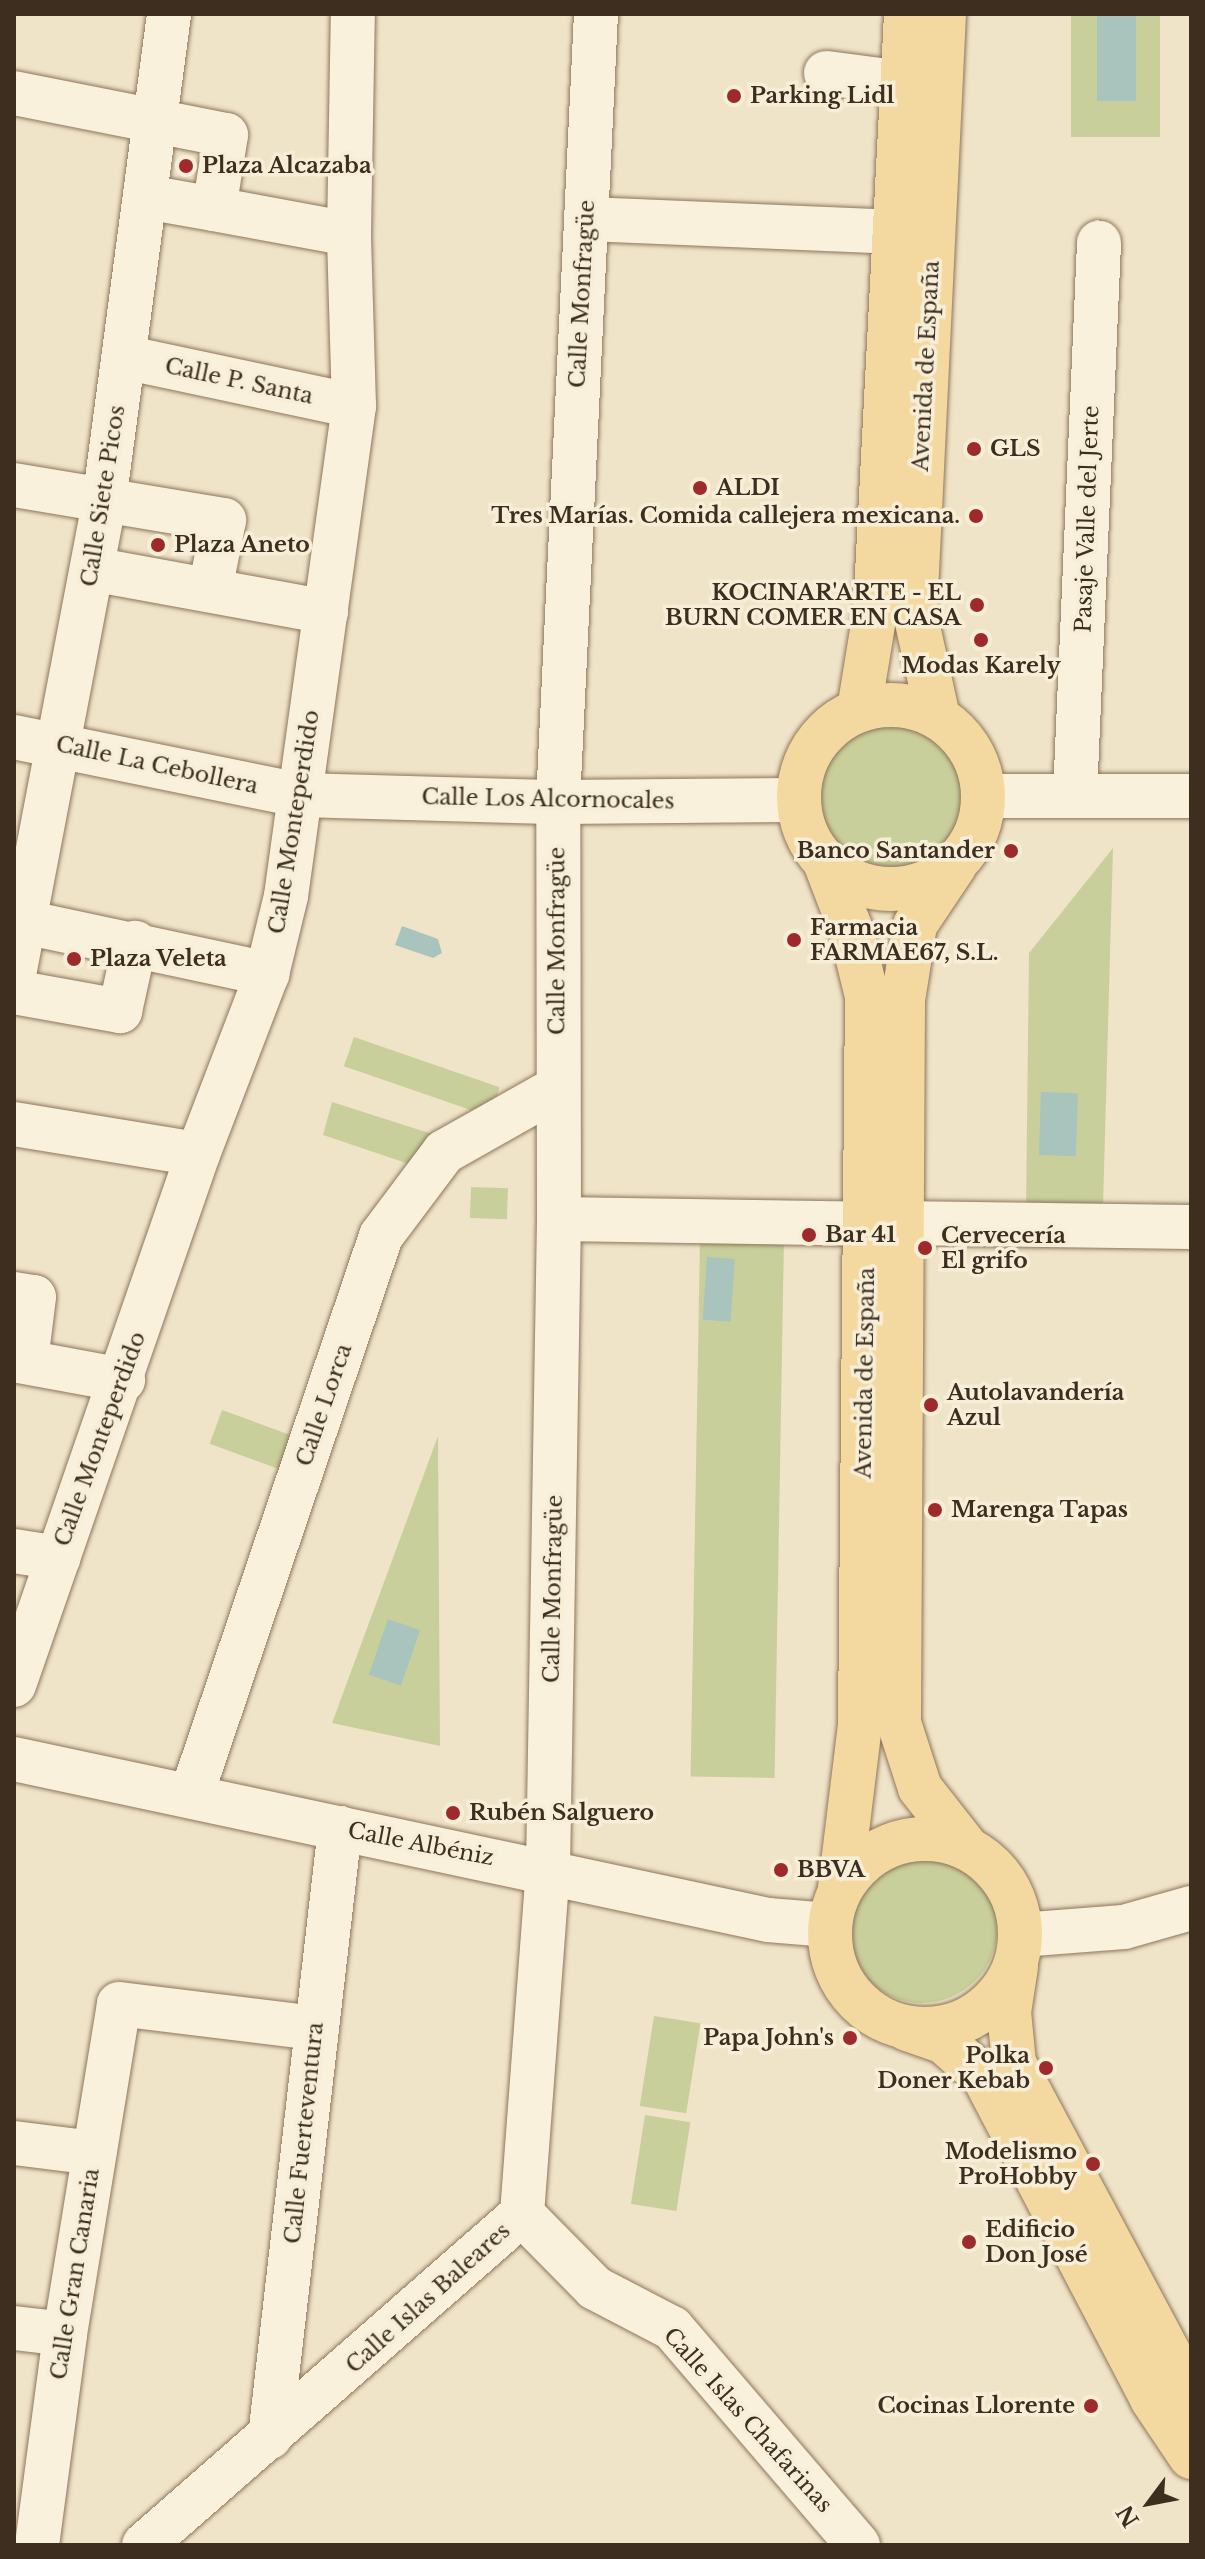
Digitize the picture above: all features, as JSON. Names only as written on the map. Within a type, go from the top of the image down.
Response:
[{"type":"main road","name":"Avenida de España","points":[[859,710],[875,612],[906,14]]},
{"type":"main road","name":"Avenida de España","points":[[938,717],[915,613],[944,14]]},
{"type":"main road","points":[[899,705],[938,717],[962,737],[978,765],[984,796],[981,822],[955,865],[905,889],[877,889],[850,880],[825,862],[807,836],[796,800],[804,766],[825,732],[859,710],[899,705]]},
{"type":"main road","name":"Avenida de España","points":[[825,862],[850,927],[867,996],[883,1224],[899,1723],[920,1788],[967,1848]]},
{"type":"main road","name":"Avenida de España","points":[[834,1907],[860,1725],[883,1224],[903,1000],[915,925],[955,865]]},
{"type":"main road","points":[[1191,2395],[1014,2063],[1009,2012],[1018,1948],[1006,1884],[967,1848],[939,1839],[909,1839],[881,1849],[858,1866],[834,1907],[840,1979],[879,2018],[944,2042],[984,2077],[1152,2399],[1191,2457]]},
{"type":"main road","points":[[905,2028],[933,2030],[985,2009],[1004,1988],[1018,1948]]},
{"type":"street","name":"Calle Siete Picos","points":[[14,975],[104,502],[169,14]]},
{"type":"street","name":"Calle Monteperdido","points":[[14,1685],[123,1380],[198,1154],[267,974],[286,896],[354,406],[349,234],[353,14]]},
{"type":"street","name":"Calle Monfragüe","points":[[548,1869],[559,1219],[556,1089],[558,802],[596,14]]},
{"type":"street","points":[[826,73],[902,83]]},
{"type":"street","points":[[14,93],[226,135],[214,209]]},
{"type":"street","points":[[146,197],[349,234]]},
{"type":"street","points":[[586,219],[894,232]]},
{"type":"street","name":"Pasaje Valle del Jerte","points":[[1075,795],[1099,243]]},
{"type":"street","name":"Calle P. Santa","points":[[124,357],[354,406]]},
{"type":"street","points":[[14,485],[224,520],[210,590]]},
{"type":"street","points":[[92,569],[326,612]]},
{"type":"street","name":"Calle La Cebollera","points":[[14,737],[300,795]]},
{"type":"street","name":"Calle Los Alcornocales","points":[[300,795],[558,802],[796,800]]},
{"type":"street","points":[[984,796],[1191,796]]},
{"type":"street","points":[[25,922],[135,943],[267,974]]},
{"type":"street","points":[[14,992],[120,1011],[135,943]]},
{"type":"street","name":"Calle Lorca","points":[[191,1796],[381,1236],[444,1152],[556,1089]]},
{"type":"street","points":[[14,1124],[198,1154]]},
{"type":"street","points":[[559,1219],[1191,1227]]},
{"type":"street","points":[[14,1294],[34,1297],[20,1360],[123,1380]]},
{"type":"street","points":[[14,1551],[58,1558]]},
{"type":"street","name":"Calle Albéniz","points":[[14,1759],[548,1869],[768,1920],[834,1907]]},
{"type":"street","name":"Calle Fuerteventura","points":[[270,2437],[340,1828]]},
{"type":"street","name":"Calle Islas Baleares","points":[[144,2545],[522,2214],[548,1869]]},
{"type":"street","points":[[1018,1948],[1124,1927],[1191,1908]]},
{"type":"street","name":"Calle Gran Canaria","points":[[37,2545],[65,2334],[119,2004],[315,2028]]},
{"type":"street","points":[[14,2143],[94,2153]]},
{"type":"street","name":"Calle Islas Chafarinas","points":[[522,2214],[595,2288],[672,2328],[858,2545]]},
{"type":"street","points":[[14,2328],[65,2334]]},
{"type":"green space","points":[[1071,14],[1160,14],[1160,137],[1071,137]]},
{"type":"green space","points":[[889,723],[917,728],[942,744],[958,769],[963,797],[958,825],[942,850],[917,866],[889,871],[861,866],[836,850],[820,825],[815,797],[820,769],[836,744],[861,728]]},
{"type":"green space","points":[[1113,848],[1103,1207],[1026,1209],[1029,953]]},
{"type":"green space","points":[[354,1037],[500,1087],[490,1116],[344,1066]]},
{"type":"green space","points":[[332,1102],[451,1140],[418,1167],[323,1135]]},
{"type":"green space","points":[[471,1187],[508,1188],[507,1219],[470,1218]]},
{"type":"green space","points":[[700,1237],[784,1238],[775,1778],[691,1776]]},
{"type":"green space","points":[[222,1410],[306,1440],[293,1474],[210,1444]]},
{"type":"green space","points":[[438,1436],[440,1746],[332,1723]]},
{"type":"green space","points":[[922,1853],[951,1859],[975,1875],[991,1899],[997,1928],[991,1957],[975,1981],[951,1997],[922,2003],[893,1997],[869,1981],[853,1957],[847,1928],[853,1899],[869,1875],[893,1859]]},
{"type":"green space","points":[[654,2016],[700,2023],[686,2113],[640,2106]]},
{"type":"green space","points":[[645,2115],[690,2122],[676,2211],[631,2204]]},
{"type":"water","points":[[1097,14],[1136,14],[1136,101],[1097,101]]},
{"type":"water","points":[[402,926],[438,939],[442,953],[433,958],[395,945]]},
{"type":"water","points":[[1041,1092],[1078,1093],[1076,1156],[1039,1155]]},
{"type":"water","points":[[707,1257],[735,1259],[731,1322],[703,1320]]},
{"type":"water","points":[[388,1619],[420,1630],[401,1686],[369,1675]]},
{"type":"place","name":"Parking Lidl","points":[[734,96]]},
{"type":"place","name":"Plaza Alcazaba","points":[[186,166]]},
{"type":"place","name":"GLS","points":[[974,449]]},
{"type":"place","name":"ALDI","points":[[700,488]]},
{"type":"place","name":"Tres Marías. Comida callejera mexicana.","points":[[976,516]]},
{"type":"place","name":"Plaza Aneto","points":[[158,545]]},
{"type":"place","name":"KOCINAR'ARTE - EL BURN COMER EN CASA","points":[[977,605]]},
{"type":"place","name":"Modas Karely","points":[[981,640]]},
{"type":"place","name":"Banco Santander","points":[[1011,851]]},
{"type":"place","name":"Farmacia FARMAE67, S.L.","points":[[794,940]]},
{"type":"place","name":"Plaza Veleta","points":[[74,959]]},
{"type":"place","name":"Bar 41","points":[[809,1235]]},
{"type":"place","name":"Cervecería El grifo","points":[[925,1248]]},
{"type":"place","name":"Autolavandería Azul","points":[[931,1405]]},
{"type":"place","name":"Marenga Tapas","points":[[935,1510]]},
{"type":"place","name":"Rubén Salguero","points":[[453,1813]]},
{"type":"place","name":"BBVA","points":[[781,1870]]},
{"type":"place","name":"Papa John's","points":[[850,2038]]},
{"type":"place","name":"Polka Doner Kebab","points":[[1046,2068]]},
{"type":"place","name":"Modelismo ProHobby","points":[[1093,2164]]},
{"type":"place","name":"Edificio Don José","points":[[969,2242]]},
{"type":"place","name":"Cocinas Llorente","points":[[1091,2406]]}]
